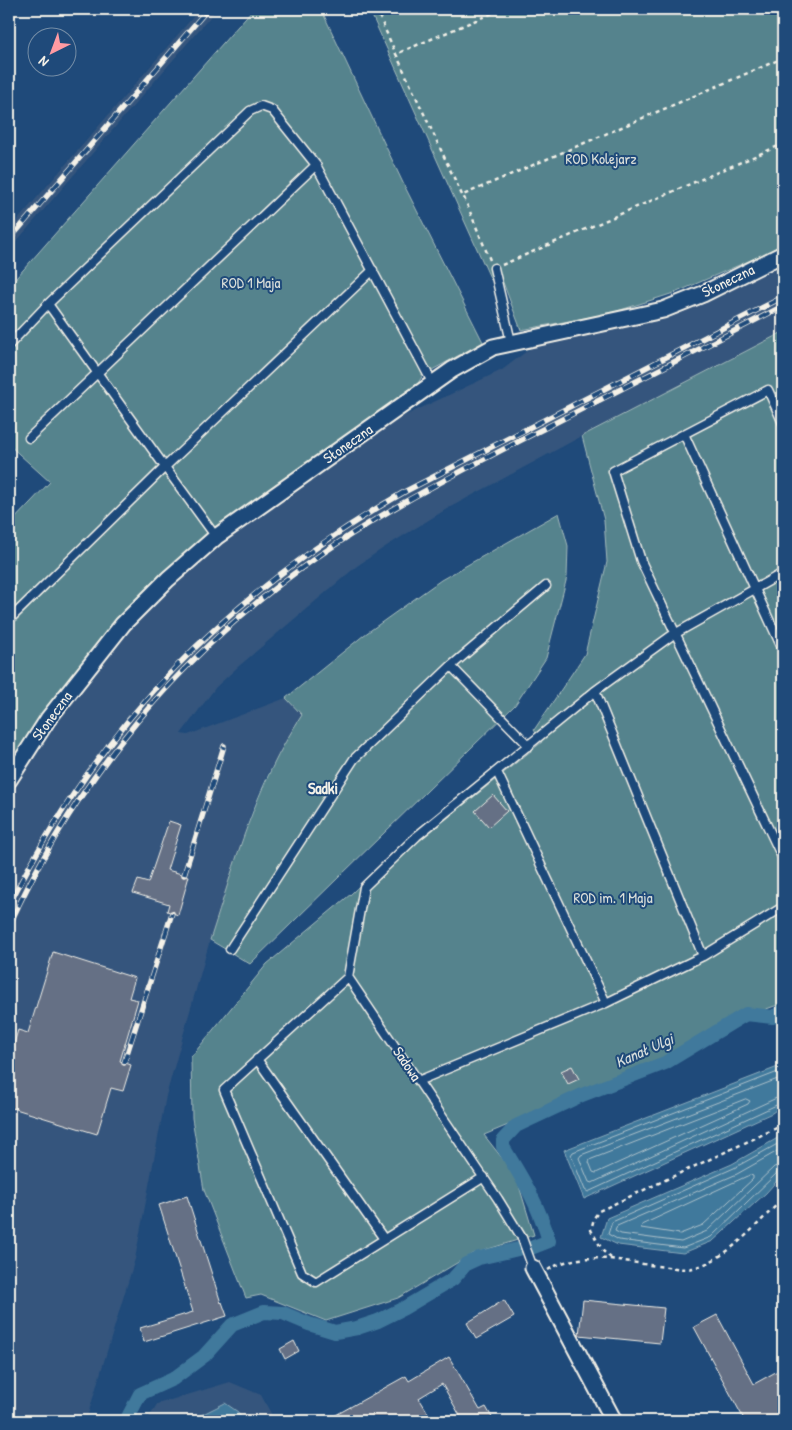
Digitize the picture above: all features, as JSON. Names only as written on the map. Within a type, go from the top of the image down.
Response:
[{"type":"street","name":"Słoneczna","points":[[9,780],[48,719],[123,624],[168,579],[216,537],[471,357],[492,347],[511,342],[663,310],[702,294],[783,254]]},
{"type":"street","name":"Sadowa","points":[[535,1273],[614,1421]]},
{"type":"lane","points":[[9,345],[48,304],[250,111],[261,106],[272,110],[316,165],[433,384]]},
{"type":"lane","points":[[29,438],[316,165]]},
{"type":"lane","points":[[494,268],[511,342]]},
{"type":"lane","points":[[9,620],[165,467],[373,270]]},
{"type":"lane","points":[[48,304],[216,537]]},
{"type":"lane","points":[[783,423],[768,390],[614,471],[641,562],[783,859]]},
{"type":"lane","points":[[684,434],[783,650]]},
{"type":"lane","points":[[484,1177],[316,1282],[302,1273],[224,1090],[348,977],[364,887],[417,836],[595,691],[675,633],[783,573]]},
{"type":"lane","points":[[230,950],[354,759],[451,666],[546,586]]},
{"type":"lane","points":[[451,666],[529,746]]},
{"type":"lane","points":[[595,691],[703,956]]},
{"type":"lane","points":[[497,772],[606,1003]]},
{"type":"lane","points":[[418,1081],[606,1003],[703,956],[783,907]]},
{"type":"lane","name":"Sadowa","points":[[348,977],[484,1177],[522,1238],[535,1273]]},
{"type":"lane","points":[[257,1060],[384,1239]]},
{"type":"path","points":[[376,9],[494,268],[783,144]]},
{"type":"path","points":[[396,54],[502,9]]},
{"type":"path","points":[[462,195],[783,58]]},
{"type":"path","points":[[612,1259],[603,1251],[591,1230],[594,1218],[600,1210],[783,1125]]},
{"type":"path","points":[[535,1273],[562,1261],[590,1258],[612,1259],[656,1266],[692,1268],[719,1257],[783,1199]]},
{"type":"shaded area","points":[[200,9],[217,9],[9,250],[9,230]]},
{"type":"shaded area","points":[[783,259],[783,332],[582,436],[445,510],[385,547],[357,566],[216,687],[181,734],[188,735],[286,698],[302,715],[268,773],[251,813],[210,940],[166,1096],[135,1259],[86,1421],[9,1421],[9,791],[49,726],[134,622],[186,572],[221,542],[389,423],[502,370],[531,348],[543,342],[579,333]]},
{"type":"shaded area","points":[[230,1382],[261,1395],[275,1421],[147,1421],[157,1404]]},
{"type":"green space","name":"ROD 1 Maja","points":[[253,9],[321,9],[403,183],[483,342],[423,375],[415,388],[165,573],[9,774],[9,525],[50,482],[9,445],[9,286]]},
{"type":"green space","name":"ROD Kolejarz","points":[[369,9],[783,9],[783,246],[677,292],[611,313],[521,330],[501,277],[491,280]]},
{"type":"green space","name":"ROD im. 1 Maja","points":[[783,332],[783,1003],[733,1021],[663,1061],[484,1135],[516,1176],[534,1235],[472,1254],[398,1298],[326,1321],[261,1295],[246,1298],[204,1190],[192,1118],[191,1057],[267,964],[351,894],[408,839],[414,845],[542,742],[534,730],[585,654],[607,562],[604,520],[582,436]]},
{"type":"green space","points":[[559,513],[568,546],[567,577],[546,658],[515,705],[250,964],[210,940],[238,852],[259,796],[271,769],[302,715],[286,698],[364,635],[441,580]]},
{"type":"water","points":[[783,1065],[783,1105],[772,1113],[584,1199],[564,1150]]},
{"type":"water","points":[[783,1135],[783,1174],[766,1193],[713,1241],[683,1253],[618,1245],[601,1237],[607,1218],[732,1164]]},
{"type":"water","points":[[225,1403],[238,1412],[243,1421],[189,1421]]},
{"type":"building","points":[[493,795],[507,811],[489,827],[475,811]]},
{"type":"building","points":[[169,821],[181,825],[167,870],[189,876],[178,915],[167,911],[169,904],[133,893],[138,880],[148,883]]},
{"type":"building","points":[[53,952],[135,978],[129,998],[138,1000],[120,1061],[131,1065],[123,1091],[111,1088],[97,1134],[9,1107],[9,1060],[18,1030],[28,1033]]},
{"type":"building","points":[[572,1066],[579,1079],[568,1084],[561,1071]]},
{"type":"building","points":[[187,1196],[221,1303],[227,1316],[144,1342],[140,1328],[193,1312],[159,1205]]},
{"type":"building","points":[[504,1300],[514,1317],[476,1339],[467,1323]]},
{"type":"building","points":[[583,1300],[664,1308],[660,1343],[579,1335]]},
{"type":"building","points":[[717,1315],[754,1384],[783,1368],[783,1421],[745,1421],[694,1327]]},
{"type":"building","points":[[294,1341],[299,1351],[285,1359],[280,1349]]},
{"type":"building","points":[[449,1357],[480,1410],[486,1407],[494,1421],[463,1421],[442,1384],[419,1398],[428,1413],[414,1421],[325,1421],[406,1376],[409,1381]]},
{"type":"waterway","name":"Kanał Ulgi","points":[[531,1248],[549,1241],[535,1204],[503,1147],[503,1140],[516,1126],[582,1095],[665,1063],[746,1014],[773,1017],[783,1011]]},
{"type":"waterway","points":[[126,1421],[140,1394],[173,1379],[204,1356],[232,1325],[264,1312],[283,1313],[335,1332],[357,1328],[378,1321],[404,1308],[453,1279],[466,1264],[479,1258],[518,1249]]},
{"type":"railway","points":[[9,240],[208,9]]},
{"type":"railway","points":[[9,905],[45,839],[85,777],[128,720],[175,668],[226,619],[282,573],[342,531],[406,491],[783,297]]},
{"type":"railway","points":[[9,926],[33,877],[60,829],[90,783],[123,739],[158,697],[196,657],[279,585],[339,542],[402,503],[783,306]]},
{"type":"railway","points":[[184,875],[224,746]]},
{"type":"railway","points":[[124,1063],[172,913]]},
{"type":"district","name":"Sadki","points":[[323,788]]}]
